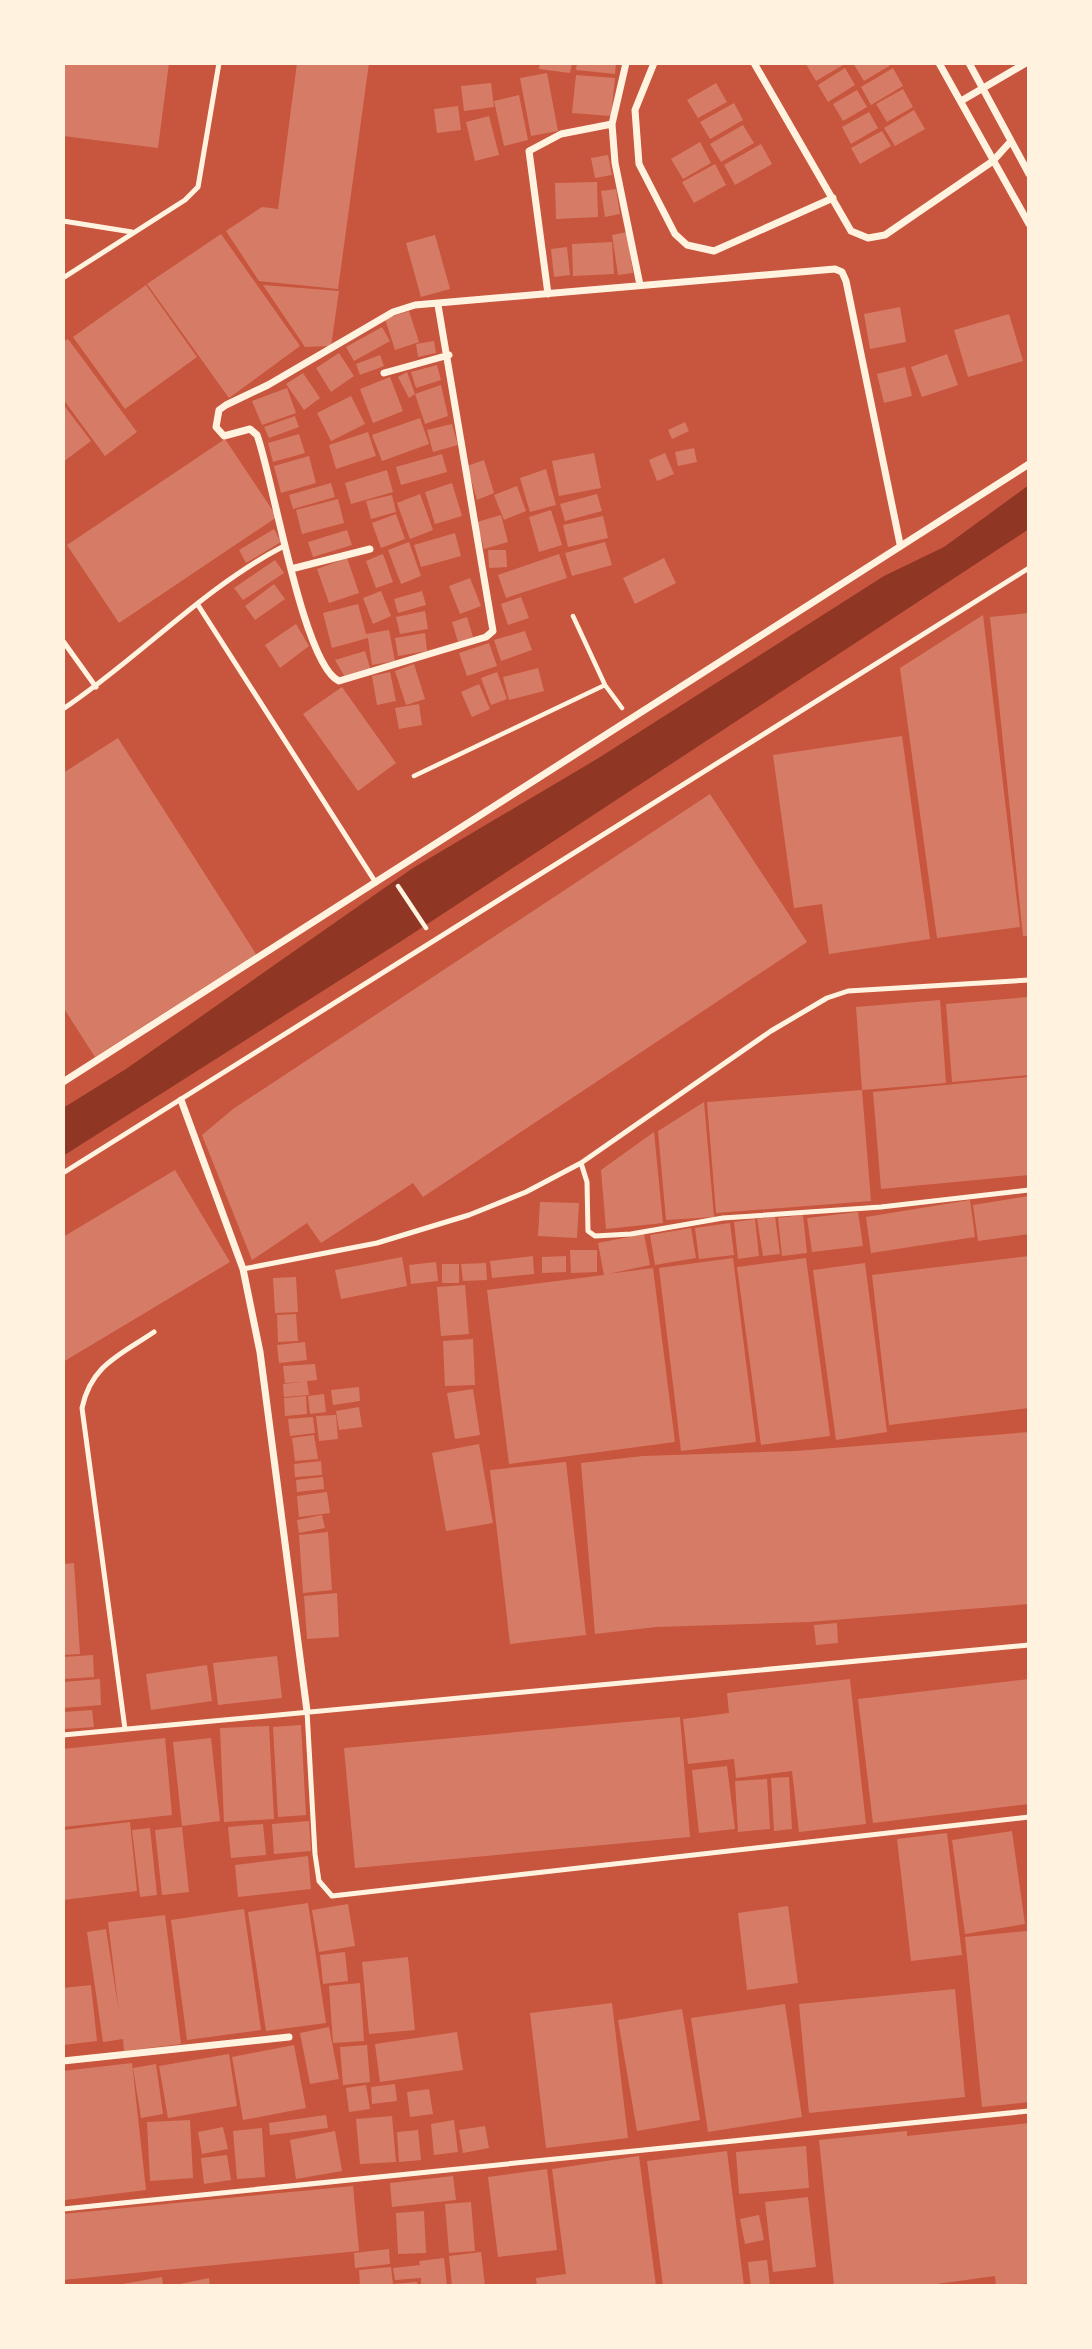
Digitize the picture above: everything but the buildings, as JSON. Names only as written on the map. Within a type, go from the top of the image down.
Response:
[{"type":"street","points":[[626,63],[612,124],[615,163],[640,285]]},
{"type":"street","points":[[654,63],[635,110],[639,164],[682,243],[714,251],[833,198]]},
{"type":"street","points":[[754,63],[851,231],[868,238],[885,235],[993,160],[1011,141]]},
{"type":"street","points":[[939,63],[1029,224]]},
{"type":"street","points":[[968,63],[1029,174]]},
{"type":"street","points":[[961,102],[1026,63]]},
{"type":"street","points":[[548,294],[529,151],[561,134],[612,124]]},
{"type":"street","points":[[438,305],[449,355],[492,626],[490,635],[339,681],[328,674],[320,658],[284,546],[257,435],[250,429],[224,436],[216,427],[219,410],[393,312],[415,305],[835,269],[842,272],[900,544]]},
{"type":"street","points":[[384,373],[449,355]]},
{"type":"street","points":[[63,1082],[631,720],[900,544],[1029,464]]},
{"type":"street","points":[[291,569],[370,549]]},
{"type":"street","points":[[181,1100],[243,1269],[260,1352],[307,1711]]},
{"type":"street","points":[[63,2061],[289,2037]]},
{"type":"lane","points":[[63,278],[185,200],[198,187],[219,63]]},
{"type":"lane","points":[[63,221],[132,232]]},
{"type":"lane","points":[[63,709],[96,687],[230,578],[284,546]]},
{"type":"lane","points":[[63,1173],[1029,568]]},
{"type":"lane","points":[[198,605],[376,883]]},
{"type":"lane","points":[[63,641],[96,687]]},
{"type":"lane","points":[[243,1269],[377,1243],[469,1215],[526,1192],[581,1163],[771,1031],[827,998],[848,991],[1029,981]]},
{"type":"lane","points":[[581,1163],[587,1182],[588,1231],[595,1236],[631,1234],[723,1218],[881,1207],[1029,1191]]},
{"type":"lane","points":[[125,1729],[82,1408],[86,1387],[99,1370],[153,1332]]},
{"type":"lane","points":[[63,1735],[1029,1645]]},
{"type":"lane","points":[[307,1711],[315,1854],[319,1881],[332,1896],[1029,1817]]},
{"type":"lane","points":[[63,2209],[1029,2111]]},
{"type":"path","points":[[573,616],[605,685],[631,720]]},
{"type":"path","points":[[414,776],[605,685]]},
{"type":"path","points":[[404,895],[426,927]]},
{"type":"shaded area","points":[[1029,485],[1029,529],[403,940],[63,1156],[63,1108],[126,1069],[413,868],[597,759],[884,576],[944,547]]}]
